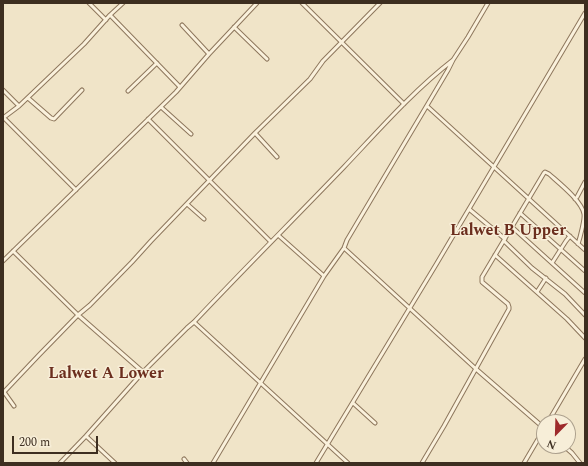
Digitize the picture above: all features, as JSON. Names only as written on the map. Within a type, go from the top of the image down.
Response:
[{"type":"street","points":[[89,3],[106,20]]},
{"type":"street","points":[[76,190],[3,118],[28,98],[84,44],[123,3]]},
{"type":"street","points":[[3,261],[161,107],[258,3]]},
{"type":"street","points":[[302,3],[404,104]]},
{"type":"street","points":[[14,406],[4,393],[39,355],[78,315],[95,300],[255,133],[310,79],[323,61],[380,3]]},
{"type":"street","points":[[213,463],[324,276],[344,248],[453,60],[488,3]]},
{"type":"street","points":[[316,463],[585,13]]},
{"type":"street","points":[[110,15],[180,87]]},
{"type":"street","points":[[182,25],[209,54]]},
{"type":"street","points":[[234,27],[267,59]]},
{"type":"street","points":[[60,463],[143,372],[194,322],[404,104],[453,60]]},
{"type":"street","points":[[128,91],[157,63]]},
{"type":"street","points":[[3,90],[19,106]]},
{"type":"street","points":[[28,98],[50,117],[55,119],[82,90]]},
{"type":"street","points":[[427,106],[585,250]]},
{"type":"street","points":[[161,107],[191,134]]},
{"type":"street","points":[[148,119],[271,242]]},
{"type":"street","points":[[255,133],[277,157]]},
{"type":"street","points":[[422,463],[509,309],[508,304],[481,280],[483,274],[544,172],[549,174],[575,199],[585,214],[578,244]]},
{"type":"street","points":[[575,199],[585,182]]},
{"type":"street","points":[[187,204],[204,220]]},
{"type":"street","points":[[469,209],[504,240],[532,268],[565,294],[585,315]]},
{"type":"street","points":[[520,213],[585,271]]},
{"type":"street","points":[[512,227],[585,293]]},
{"type":"street","points":[[278,235],[324,276]]},
{"type":"street","points":[[552,263],[570,236]]},
{"type":"street","points":[[344,248],[476,369],[536,421]]},
{"type":"street","points":[[13,251],[78,315],[143,372]]},
{"type":"street","points":[[495,255],[567,319],[585,338]]},
{"type":"street","points":[[537,292],[546,278]]},
{"type":"street","points":[[194,322],[348,463]]},
{"type":"street","points":[[553,414],[585,359]]},
{"type":"street","points":[[352,402],[375,423]]},
{"type":"street","points":[[86,436],[113,462]]},
{"type":"street","points":[[524,463],[536,442]]},
{"type":"street","points":[[573,454],[580,463]]},
{"type":"street","points":[[184,459],[187,463]]},
{"type":"district","name":"Lalwet B Upper","points":[[508,232]]},
{"type":"district","name":"Lalwet A Lower","points":[[106,375]]}]
